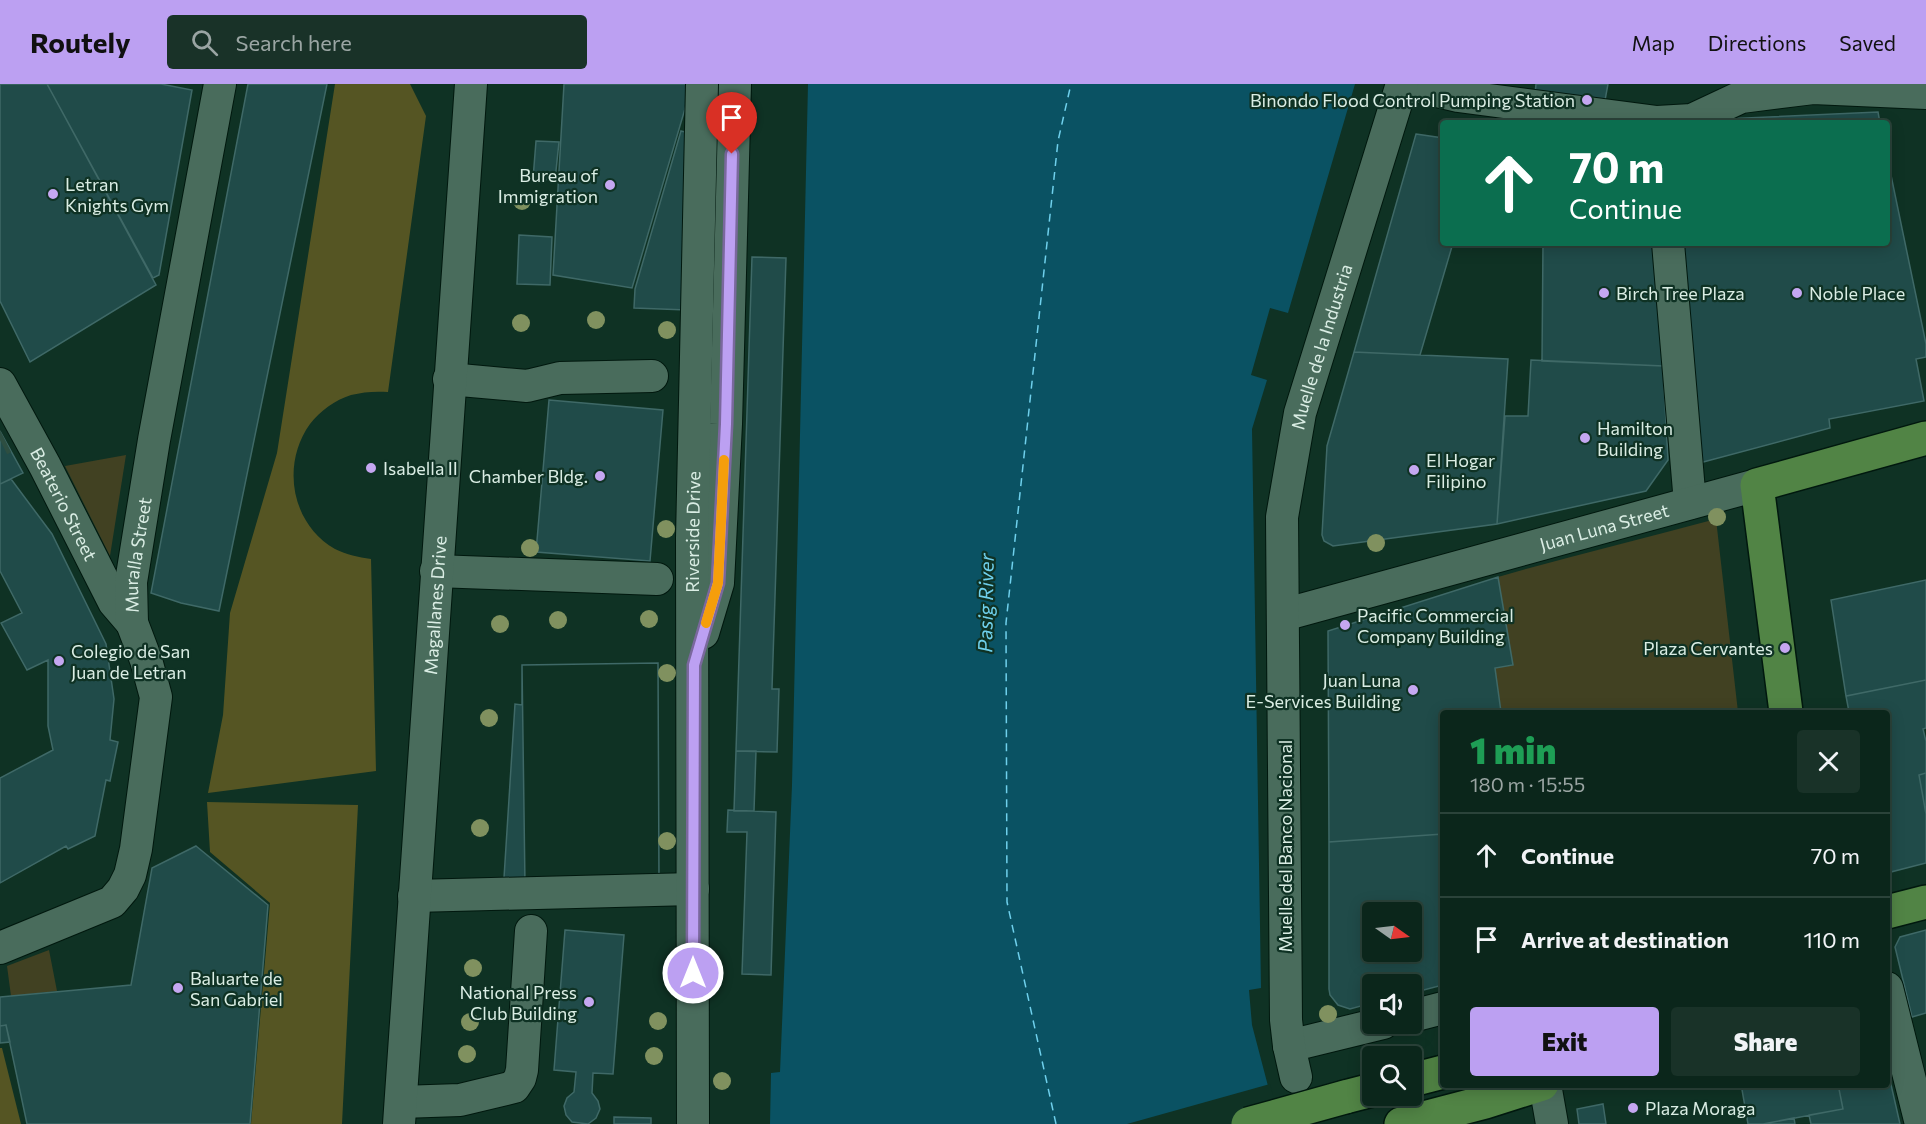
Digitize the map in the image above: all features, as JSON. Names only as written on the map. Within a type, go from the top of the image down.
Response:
[{"type":"main road","name":"Juan Luna Street","points":[[1757,485],[1926,438]]},
{"type":"main road","points":[[1757,485],[1786,710]]},
{"type":"main road","points":[[1890,911],[1926,902]]},
{"type":"main road","points":[[1422,1077],[1440,1073]]},
{"type":"main road","points":[[1401,1124],[1531,1088]]},
{"type":"main road","points":[[1248,1124],[1359,1094]]},
{"type":"street","name":"Muralla Street","points":[[0,948],[112,902],[123,889],[130,875],[136,849],[156,697],[146,660],[132,623],[131,582],[148,476],[220,84]]},
{"type":"street","name":"Magallanes Drive","points":[[400,1113],[471,84]]},
{"type":"street","name":"Riverside Drive","points":[[693,1124],[692,538],[702,84]]},
{"type":"street","points":[[694,665],[718,583],[726,424],[735,84]]},
{"type":"street","name":"Muelle de la Industria","points":[[1283,615],[1282,517],[1300,413],[1402,84]]},
{"type":"street","points":[[1407,84],[1458,96],[1642,120]]},
{"type":"street","points":[[1692,120],[1741,97],[1813,88],[1926,93]]},
{"type":"street","points":[[1668,246],[1690,503]]},
{"type":"street","points":[[449,379],[527,386],[560,378],[652,375]]},
{"type":"street","name":"Beaterio Street","points":[[0,384],[14,434],[114,602],[132,623]]},
{"type":"street","name":"Juan Luna Street","points":[[1283,615],[1757,485]]},
{"type":"street","points":[[436,571],[657,579]]},
{"type":"street","name":"Muelle del Banco Nacional","points":[[1283,615],[1286,990],[1289,1046],[1296,1077]]},
{"type":"street","points":[[414,896],[693,889]]},
{"type":"street","points":[[400,1113],[514,1087],[522,1070],[531,931]]},
{"type":"street","points":[[1890,996],[1916,1062],[1921,1124]]},
{"type":"street","points":[[1422,1013],[1440,1009]]},
{"type":"street","points":[[1289,1046],[1362,1028]]},
{"type":"street","points":[[1545,1088],[1552,1124]]},
{"type":"shaded area","points":[[335,84],[410,84],[426,116],[388,392],[351,395],[323,410],[310,424],[295,457],[295,492],[308,525],[335,549],[353,556],[371,559],[376,771],[208,793],[223,715],[230,613],[277,453]]},
{"type":"shaded area","points":[[126,455],[110,556],[65,466]]},
{"type":"shaded area","points":[[1716,519],[1738,710],[1501,710],[1495,668],[1498,577]]},
{"type":"shaded area","points":[[207,802],[358,805],[342,1124],[251,1124],[270,903],[210,852]]},
{"type":"shaded area","points":[[49,950],[57,991],[11,996],[7,966]]},
{"type":"shaded area","points":[[0,1048],[2,1048],[21,1124],[0,1124]]},
{"type":"water","name":"Pasig River","points":[[808,84],[1355,84],[1288,313],[1270,308],[1251,375],[1267,380],[1252,429],[1261,988],[1249,990],[1252,1025],[1278,1124],[770,1124],[771,1073],[780,1072],[792,785]]},
{"type":"pier","points":[[1270,1084],[1281,1124],[1127,1124]]},
{"type":"building","name":"Letran Knights Gym","points":[[0,84],[47,84],[156,285],[30,362],[0,301]]},
{"type":"building","points":[[47,84],[161,84],[192,90],[159,275],[153,278]]},
{"type":"building","points":[[248,84],[327,84],[219,611],[181,603],[151,593]]},
{"type":"building","name":"Bureau of Immigration","points":[[564,84],[690,84],[690,92],[632,288],[553,275]]},
{"type":"building","name":"Binondo Flood Control Pumping Station","points":[[1536,84],[1608,84],[1604,106],[1535,94]]},
{"type":"building","points":[[1878,112],[1879,120],[1722,120]]},
{"type":"building","points":[[681,131],[694,134],[687,310],[634,308],[635,289]]},
{"type":"building","points":[[1416,134],[1440,138],[1440,246],[1452,246],[1420,355],[1354,352]]},
{"type":"building","points":[[536,141],[559,142],[555,180],[533,179]]},
{"type":"building","name":"Noble Place","points":[[1890,170],[1926,344],[1926,357],[1916,359],[1924,401],[1829,419],[1830,428],[1692,465],[1674,246],[1890,246]]},
{"type":"building","points":[[519,235],[552,237],[550,285],[517,284]]},
{"type":"building","name":"Birch Tree Plaza","points":[[1543,246],[1663,246],[1663,366],[1542,361]]},
{"type":"building","points":[[752,257],[786,258],[772,689],[779,689],[777,752],[736,751]]},
{"type":"building","name":"El Hogar Filipino","points":[[1354,352],[1508,359],[1497,524],[1333,546],[1324,541],[1322,535],[1327,446]]},
{"type":"building","name":"Hamilton Building","points":[[1531,360],[1663,366],[1668,460],[1646,491],[1497,524],[1505,416],[1528,416]]},
{"type":"building","name":"Chamber Bldg.","points":[[549,400],[663,410],[650,561],[536,552]]},
{"type":"building","points":[[0,431],[23,473],[0,484]]},
{"type":"building","name":"Colegio de San Juan de Letran","points":[[11,479],[52,534],[106,644],[114,699],[110,740],[118,742],[110,781],[106,780],[95,836],[68,849],[66,846],[0,883],[0,778],[53,750],[48,726],[48,660],[27,670],[1,623],[22,613],[0,571],[0,484]]},
{"type":"building","name":"Juan Luna E-Services Building","points":[[1498,577],[1513,665],[1495,668],[1501,710],[1440,710],[1440,834],[1329,842],[1328,631]]},
{"type":"building","points":[[1926,580],[1926,680],[1846,696],[1831,600]]},
{"type":"building","points":[[658,663],[659,878],[504,878],[515,704],[522,705],[522,665]]},
{"type":"building","points":[[658,663],[659,878],[525,885],[522,665]]},
{"type":"building","points":[[1926,680],[1926,728],[1923,729],[1926,741],[1926,773],[1919,775],[1926,814],[1926,863],[1890,874],[1890,710],[1849,710],[1846,696]]},
{"type":"building","points":[[736,751],[756,751],[754,811],[734,811]]},
{"type":"building","points":[[1926,773],[1926,814],[1919,775]]},
{"type":"building","points":[[728,810],[776,812],[771,975],[742,974],[747,832],[727,832]]},
{"type":"building","points":[[1440,834],[1440,986],[1422,990],[1422,974],[1362,974],[1362,1006],[1350,1009],[1338,1005],[1330,995],[1329,842]]},
{"type":"building","name":"Baluarte de San Gabriel","points":[[196,846],[268,905],[250,1124],[27,1124],[6,1025],[0,1026],[0,997],[131,985],[152,868]]},
{"type":"building","name":"National Press Club Building","points":[[565,930],[624,935],[613,1074],[593,1073],[592,1093],[600,1109],[596,1118],[588,1124],[572,1122],[566,1115],[564,1106],[567,1098],[574,1092],[576,1072],[554,1070]]},
{"type":"building","points":[[1926,930],[1926,1013],[1912,1017],[1895,947],[1900,937]]},
{"type":"building","points":[[6,1025],[10,1042],[0,1043],[0,1026]]},
{"type":"building","points":[[1890,1080],[1900,1124],[1811,1124],[1809,1115],[1843,1109],[1839,1088],[1890,1088]]},
{"type":"building","points":[[1742,1088],[1839,1088],[1843,1109],[1763,1124],[1748,1124]]},
{"type":"building","points":[[1603,1104],[1606,1124],[1579,1124],[1577,1109]]},
{"type":"building","points":[[614,1117],[651,1118],[651,1124],[614,1124]]},
{"type":"building","points":[[1794,1118],[1795,1124],[1763,1124]]},
{"type":"ferry route","points":[[1056,1124],[1007,902],[1006,623],[1058,141],[1071,84]]},
{"type":"tunnel","points":[[0,440],[4,438]]},
{"type":"slow traffic","points":[[706,623],[718,583],[724,460]]},
{"type":"place","name":"Binondo Flood Control Pumping Station","points":[[1587,100]]},
{"type":"place","name":"Bureau of Immigration","points":[[610,185]]},
{"type":"place","name":"Letran Knights Gym","points":[[53,194]]},
{"type":"place","name":"Birch Tree Plaza","points":[[1604,293]]},
{"type":"place","name":"Noble Place","points":[[1797,293]]},
{"type":"place","name":"Hamilton Building","points":[[1585,438]]},
{"type":"place","name":"Isabella II","points":[[371,468]]},
{"type":"place","name":"El Hogar Filipino","points":[[1414,470]]},
{"type":"place","name":"Chamber Bldg.","points":[[600,476]]},
{"type":"place","name":"Pacific Commercial Company Building","points":[[1345,625]]},
{"type":"place","name":"Plaza Cervantes","points":[[1785,648]]},
{"type":"place","name":"Colegio de San Juan de Letran","points":[[59,661]]},
{"type":"place","name":"Juan Luna E-Services Building","points":[[1413,690]]},
{"type":"place","name":"Baluarte de San Gabriel","points":[[178,988]]},
{"type":"place","name":"National Press Club Building","points":[[589,1002]]},
{"type":"place","name":"Plaza Moraga","points":[[1633,1108]]},
{"type":"route","points":[[693,973],[694,665],[718,583],[726,424],[732,154]]}]
